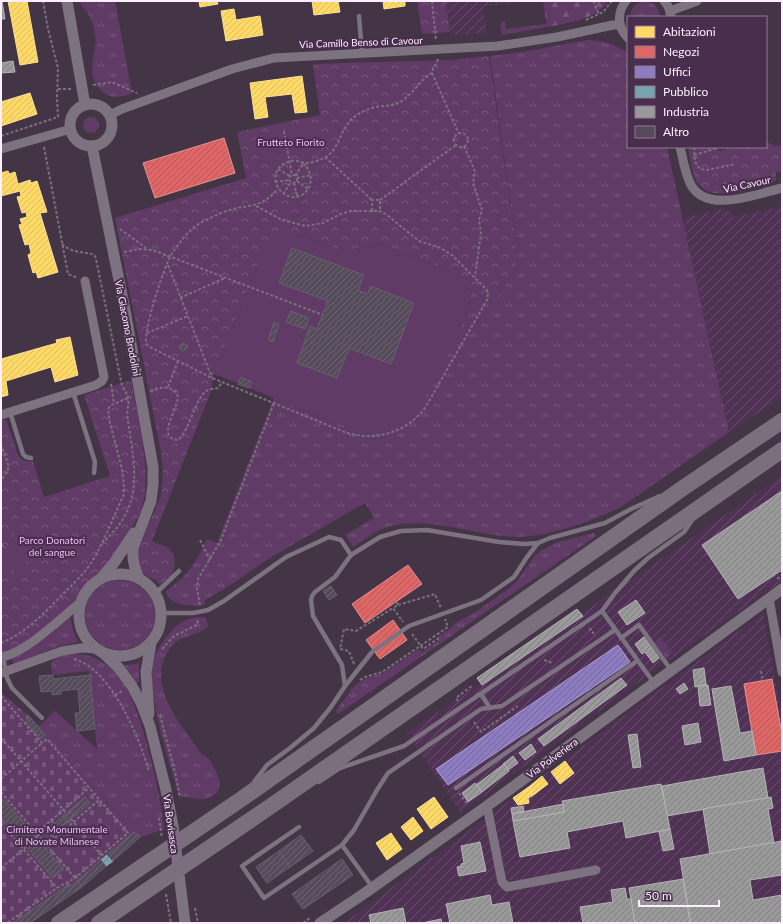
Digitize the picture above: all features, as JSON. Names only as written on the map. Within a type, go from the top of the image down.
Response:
[{"type":"highway","points":[[59,923],[240,800],[683,488],[782,421]]},
{"type":"highway","points":[[99,923],[278,805],[782,450]]},
{"type":"street","points":[[67,1],[85,105]]},
{"type":"street","points":[[626,1],[620,13],[620,25],[627,37]]},
{"type":"street","points":[[664,1],[671,14],[697,1]]},
{"type":"street","name":"Via Camillo Benso di Cavour","points":[[110,116],[122,109],[201,81],[265,60],[287,56],[498,46],[620,25]]},
{"type":"street","points":[[85,105],[97,105],[107,111],[110,116],[112,127],[108,138],[104,142],[92,146],[81,143],[72,135],[70,124],[73,114],[85,105]]},
{"type":"street","points":[[1,149],[71,129]]},
{"type":"street","name":"Via Giacomo Brodolini","points":[[92,146],[151,450],[154,478],[152,497],[134,548],[133,556],[134,565],[139,578]]},
{"type":"street","name":"Via Cavour","points":[[680,148],[690,184],[696,192],[705,198],[717,201],[727,201],[782,188]]},
{"type":"street","points":[[6,414],[96,385],[102,381],[104,377],[85,281]]},
{"type":"street","name":"Via Giacomo Brodolini","points":[[100,579],[114,563],[148,511]]},
{"type":"street","points":[[3,672],[66,650],[81,648],[99,650],[115,656],[129,656],[144,649],[151,643],[160,629],[162,613],[156,593],[139,578],[130,575],[110,575],[100,579],[89,587],[81,602],[79,623],[88,642],[99,650]]},
{"type":"street","name":"Via Polveriera","points":[[320,923],[373,888],[487,806],[782,589]]},
{"type":"street","points":[[769,598],[782,672]]},
{"type":"street","points":[[2,657],[17,652],[33,641],[81,602]]},
{"type":"street","name":"Via Bovisasca","points":[[150,726],[146,672],[151,643]]},
{"type":"street","name":"Via Bovisasca","points":[[99,650],[118,667],[132,686],[141,703],[150,726],[166,790],[173,826],[185,923]]},
{"type":"street","points":[[487,806],[502,882],[507,887],[596,870]]},
{"type":"lane","points":[[359,16],[362,53]]},
{"type":"lane","points":[[73,392],[95,462],[94,473]]},
{"type":"lane","points":[[6,414],[23,454],[26,457],[31,458]]},
{"type":"lane","points":[[345,686],[342,665],[313,616],[311,600],[315,592],[335,577],[351,555],[380,537],[401,531],[427,530],[512,544],[538,543],[550,538],[605,523],[631,508],[683,488]]},
{"type":"lane","points":[[315,784],[340,768],[404,746],[602,612],[615,593],[643,563],[684,532],[704,504]]},
{"type":"lane","points":[[162,613],[192,614],[208,610],[224,601],[286,557],[329,537],[341,540],[351,555]]},
{"type":"lane","points":[[240,800],[267,765],[314,728],[372,652],[409,626],[481,600],[511,580],[538,543]]},
{"type":"lane","points":[[156,593],[179,571]]},
{"type":"lane","points":[[602,612],[654,683]]},
{"type":"lane","points":[[621,638],[639,625],[671,670]]},
{"type":"lane","points":[[299,827],[242,866],[264,898],[342,845],[354,830],[388,773],[481,709],[502,706],[615,630]]},
{"type":"lane","points":[[2,657],[3,672],[12,688],[42,718]]},
{"type":"lane","points":[[456,788],[637,661]]},
{"type":"lane","points":[[481,694],[490,708]]},
{"type":"lane","points":[[342,845],[373,888]]},
{"type":"path","points":[[1,136],[58,117],[58,68],[48,29],[43,1]]},
{"type":"path","points":[[432,1],[437,41]]},
{"type":"path","points":[[594,1],[599,14]]},
{"type":"path","points":[[438,58],[432,73],[459,134]]},
{"type":"path","points":[[283,194],[304,164],[313,162],[331,153],[346,125],[354,117],[364,111],[394,105],[401,102],[410,95],[425,76],[432,73]]},
{"type":"path","points":[[58,89],[73,89]]},
{"type":"path","points":[[284,131],[297,196]]},
{"type":"path","points":[[456,144],[456,136],[459,134]]},
{"type":"path","points":[[456,144],[460,147],[468,143],[468,137],[464,134],[459,134]]},
{"type":"path","points":[[47,144],[44,146],[68,274],[85,281]]},
{"type":"path","points":[[325,157],[372,200],[380,200],[456,144]]},
{"type":"path","points":[[464,146],[475,171],[473,183],[482,210],[479,220],[481,233],[475,277]]},
{"type":"path","points":[[694,148],[697,166],[702,170],[735,164]]},
{"type":"path","points":[[694,154],[718,148]]},
{"type":"path","points":[[290,161],[297,161],[304,164],[309,169],[311,175],[311,182],[308,189],[303,194],[297,196],[283,194],[278,189],[276,182],[278,169],[283,164],[290,161]]},
{"type":"path","points":[[278,169],[308,189]]},
{"type":"path","points":[[276,182],[311,175]]},
{"type":"path","points":[[256,206],[282,220],[306,226],[323,223],[350,211],[380,211],[419,241],[446,251],[457,259],[487,290],[488,300],[425,408],[412,422],[402,429],[388,434],[359,436],[347,433],[212,378],[150,348],[147,345],[147,333],[151,315],[167,264],[170,257],[187,234],[197,224],[222,213],[256,206],[270,198],[278,189]]},
{"type":"path","points":[[372,200],[372,211]]},
{"type":"path","points":[[380,200],[380,211]]},
{"type":"path","points":[[116,226],[147,249],[322,315]]},
{"type":"path","points":[[62,244],[70,250],[92,254],[95,256],[122,386],[128,394],[130,401],[127,413],[134,462],[135,484],[130,504],[120,523],[101,546]]},
{"type":"path","points":[[121,253],[147,249]]},
{"type":"path","points":[[167,264],[212,378]]},
{"type":"path","points":[[180,298],[225,278]]},
{"type":"path","points":[[147,333],[188,316]]},
{"type":"path","points":[[168,387],[178,361]]},
{"type":"path","points":[[160,388],[168,387],[177,393],[178,399],[176,407],[169,421],[168,429],[171,438],[178,440],[183,435],[202,396],[207,390],[218,388],[222,382]]},
{"type":"path","points":[[111,383],[114,403]]},
{"type":"path","points":[[1,643],[13,638],[42,615],[80,577],[92,562],[101,546],[124,494],[122,469],[108,415],[108,409],[111,405],[117,402]]},
{"type":"path","points":[[200,606],[197,589],[198,579],[220,542],[274,403]]},
{"type":"path","points":[[1,444],[9,467],[1,481]]},
{"type":"path","points":[[200,540],[210,560]]},
{"type":"path","points":[[1,545],[6,548]]},
{"type":"path","points":[[162,648],[174,636],[197,624],[198,617]]},
{"type":"path","points":[[584,634],[591,629],[599,641]]},
{"type":"path","points":[[422,649],[439,638]]},
{"type":"path","points":[[540,654],[544,660],[550,655]]},
{"type":"path","points":[[85,664],[104,680],[115,695],[139,744],[150,776]]},
{"type":"path","points":[[761,671],[763,681]]},
{"type":"path","points":[[456,698],[473,685]]},
{"type":"path","points":[[115,695],[128,688]]},
{"type":"path","points":[[1,696],[42,743]]},
{"type":"path","points":[[159,714],[175,772],[180,803]]},
{"type":"path","points":[[1,738],[66,813]]},
{"type":"path","points":[[1,778],[47,740],[128,833],[76,878],[57,888],[7,923]]},
{"type":"path","points":[[1,868],[39,836],[41,829],[89,788]]},
{"type":"path","points":[[456,788],[468,805]]},
{"type":"path","points":[[1,792],[76,878]]},
{"type":"path","points":[[47,845],[99,800]]},
{"type":"path","points":[[159,816],[161,830]]},
{"type":"path","points":[[71,819],[103,856]]},
{"type":"path","points":[[1,823],[57,888]]},
{"type":"path","points":[[166,900],[171,923]]},
{"type":"shaded area","points":[[446,1],[526,1],[483,7],[487,33],[451,35]]},
{"type":"shaded area","points":[[782,206],[782,397],[729,432],[683,218],[719,209],[732,212],[733,217]]},
{"type":"shaded area","points":[[782,476],[782,581],[648,675],[461,813],[407,733]]},
{"type":"shaded area","points":[[763,613],[782,717],[782,923],[344,923]]},
{"type":"green space","points":[[79,1],[115,1],[131,94],[114,97],[105,94],[98,87],[92,72],[95,43],[94,28],[89,16]]},
{"type":"green space","points":[[417,1],[446,1],[450,32],[422,34]]},
{"type":"green space","points":[[543,1],[608,1],[596,13],[589,17],[547,27]]},
{"type":"green space","points":[[644,1],[651,3],[658,10],[660,16],[630,16],[634,6]]},
{"type":"green space","points":[[503,21],[505,22],[506,29],[547,24],[547,27],[502,35],[500,25]]},
{"type":"green space","points":[[588,40],[609,44],[627,52],[627,148],[667,148],[729,432],[621,507],[597,518],[570,527],[542,534],[516,537],[500,536],[452,527],[419,523],[403,524],[387,527],[374,533],[353,547],[345,535],[374,518],[365,503],[273,556],[226,588],[205,600],[204,605],[194,606],[181,604],[171,599],[167,596],[166,591],[180,580],[191,568],[207,539],[217,543],[274,398],[336,423],[466,316],[471,292],[495,301],[515,270],[518,257],[490,56],[522,52]]},
{"type":"green space","points":[[489,56],[518,257],[515,270],[495,301],[471,292],[448,270],[380,244],[342,251],[294,233],[266,245],[214,374],[210,394],[152,541],[170,549],[175,563],[172,573],[161,584],[159,584],[156,580],[147,576],[140,570],[136,555],[161,495],[163,474],[161,452],[115,218],[246,178],[237,132],[320,115],[313,64],[450,60]]},
{"type":"green space","points":[[91,117],[97,119],[99,125],[97,131],[91,133],[85,131],[83,125],[85,119]]},
{"type":"green space","name":"Frutteto Fiorito","points":[[312,124],[317,150],[261,161],[256,135]]},
{"type":"green space","points":[[767,142],[774,146],[782,146],[782,171],[776,172],[776,181],[745,190],[721,193],[711,192],[702,188],[696,180],[688,148],[718,148],[719,151],[732,148],[767,148]]},
{"type":"green space","points":[[286,231],[342,251],[380,244],[448,270],[471,292],[466,316],[459,335],[420,406],[409,417],[397,425],[381,430],[367,431],[353,428],[336,423],[214,374],[266,245],[274,235]]},
{"type":"green space","name":"Parco Donatori del sangue","points":[[131,380],[142,438],[146,473],[145,496],[140,514],[129,533],[104,569],[97,573],[81,589],[74,602],[44,628],[18,647],[1,654],[1,421],[6,419],[18,455],[21,459],[24,461],[33,461],[44,497],[110,476],[84,395]]},
{"type":"green space","points":[[20,525],[41,536],[20,574],[1,564],[1,557]]},
{"type":"green space","points":[[594,533],[596,536],[338,714],[336,711],[354,686],[366,678],[383,673],[419,649],[422,652],[439,640],[437,637],[454,626],[453,624],[471,615],[510,588],[540,551],[558,542]]},
{"type":"green space","points":[[120,580],[133,583],[145,590],[152,602],[155,615],[152,628],[145,640],[133,647],[120,650],[107,647],[95,640],[88,628],[85,615],[88,602],[95,590],[107,583]]},
{"type":"green space","points":[[70,616],[73,630],[78,642],[59,646],[18,663],[13,663],[12,659],[37,645]]},
{"type":"green space","points":[[198,617],[206,618],[208,626],[204,630],[183,638],[172,645],[163,662],[161,673],[162,684],[169,706],[197,748],[210,760],[219,779],[220,783],[218,792],[207,799],[179,796],[155,707],[151,672],[153,659],[168,635],[181,623]]},
{"type":"green space","points":[[660,637],[672,653],[666,658],[654,642]]},
{"type":"green space","points":[[72,653],[86,655],[103,662],[118,675],[128,691],[140,721],[151,761],[158,788],[164,829],[139,838],[100,793],[97,796],[38,727],[55,711],[97,749],[89,671],[53,675],[51,664],[54,659]]},
{"type":"green space","points":[[139,662],[139,682],[133,683],[121,666]]},
{"type":"green space","name":"Cimitero Monumentale di Novate Milanese","points":[[1,693],[30,717],[97,795],[100,793],[139,838],[82,887],[30,923],[1,923]]},
{"type":"building: Abitazioni","points":[[8,1],[27,1],[38,62],[20,65]]},
{"type":"building: Abitazioni","points":[[199,1],[217,1],[218,4],[200,7]]},
{"type":"building: Abitazioni","points":[[312,1],[338,1],[340,12],[314,15]]},
{"type":"building: Abitazioni","points":[[383,1],[405,1],[405,6],[384,9]]},
{"type":"building: Abitazioni","points":[[234,9],[236,20],[260,16],[263,35],[226,41],[221,11]]},
{"type":"building: Abitazioni","points":[[302,76],[307,112],[295,113],[292,94],[265,97],[268,117],[255,119],[250,83]]},
{"type":"building: Abitazioni","points":[[30,93],[37,114],[1,126],[1,102]]},
{"type":"building: Abitazioni","points":[[8,171],[9,174],[15,172],[18,184],[30,180],[31,183],[37,181],[47,212],[40,213],[58,272],[38,278],[36,272],[33,273],[28,255],[31,253],[29,244],[25,245],[19,225],[22,224],[20,219],[27,217],[26,212],[22,213],[17,197],[21,196],[20,191],[1,196],[1,173]]},
{"type":"building: Abitazioni","points":[[70,337],[78,375],[55,382],[51,367],[6,381],[8,395],[1,397],[1,359],[57,343],[56,340]]},
{"type":"building: Abitazioni","points":[[565,761],[574,773],[560,784],[551,772]]},
{"type":"building: Abitazioni","points":[[542,776],[548,784],[532,796],[530,786]]},
{"type":"building: Abitazioni","points":[[530,786],[532,796],[528,798],[529,803],[518,805],[513,798]]},
{"type":"building: Abitazioni","points":[[434,797],[448,817],[431,829],[417,809]]},
{"type":"building: Abitazioni","points":[[413,817],[423,831],[411,840],[401,827]]},
{"type":"building: Abitazioni","points":[[391,833],[402,849],[387,860],[376,843]]},
{"type":"building: Negozi","points":[[224,138],[235,173],[155,198],[143,163]]},
{"type":"building: Negozi","points":[[408,565],[422,584],[365,623],[352,604]]},
{"type":"building: Negozi","points":[[393,620],[407,640],[380,659],[366,640]]},
{"type":"building: Negozi","points":[[772,679],[782,734],[782,751],[756,755],[744,684]]},
{"type":"building: Uffici","points":[[618,645],[630,662],[448,785],[436,769]]},
{"type":"building: Pubblico","points":[[107,855],[113,861],[106,866],[101,860]]},
{"type":"building: Industria","points":[[2,1],[5,19],[1,19]]},
{"type":"building: Industria","points":[[13,61],[15,72],[1,73],[1,63]]},
{"type":"building: Industria","points":[[782,491],[782,570],[738,599],[702,545]]},
{"type":"building: Industria","points":[[636,600],[645,613],[627,625],[618,612]]},
{"type":"building: Industria","points":[[577,609],[583,616],[482,685],[477,678]]},
{"type":"building: Industria","points":[[644,637],[659,658],[653,663],[645,652],[642,654],[635,644]]},
{"type":"building: Industria","points":[[704,668],[706,685],[695,687],[693,670]]},
{"type":"building: Industria","points":[[621,678],[627,685],[544,746],[538,739]]},
{"type":"building: Industria","points":[[684,683],[688,689],[680,694],[676,689]]},
{"type":"building: Industria","points":[[708,685],[711,705],[700,706],[698,686]]},
{"type":"building: Industria","points":[[731,686],[740,733],[752,731],[756,755],[724,761],[712,689]]},
{"type":"building: Industria","points":[[698,723],[701,742],[685,745],[682,726]]},
{"type":"building: Industria","points":[[637,734],[641,767],[633,768],[628,735]]},
{"type":"building: Industria","points":[[531,744],[536,752],[525,760],[519,753]]},
{"type":"building: Industria","points":[[513,756],[518,763],[508,770],[503,764]]},
{"type":"building: Industria","points":[[504,764],[509,771],[482,792],[476,785]]},
{"type":"building: Industria","points":[[763,768],[768,798],[667,816],[662,786]]},
{"type":"building: Industria","points":[[475,783],[482,792],[468,802],[462,793]]},
{"type":"building: Industria","points":[[661,784],[670,829],[626,838],[623,821],[567,832],[570,848],[520,857],[513,821],[564,812],[562,801]]},
{"type":"building: Industria","points":[[771,797],[773,808],[768,809],[774,843],[710,854],[703,809]]},
{"type":"building: Industria","points":[[563,804],[564,812],[513,821],[512,814]]},
{"type":"building: Industria","points":[[523,806],[524,811],[512,814],[511,808]]},
{"type":"building: Industria","points":[[670,829],[674,849],[663,851],[659,832]]},
{"type":"building: Industria","points":[[782,841],[782,875],[750,880],[753,900],[782,895],[782,923],[691,923],[680,859]]},
{"type":"building: Industria","points":[[480,842],[486,871],[459,876],[457,867],[464,863],[461,846]]},
{"type":"building: Industria","points":[[683,879],[690,923],[635,923],[629,888]]},
{"type":"building: Industria","points":[[625,888],[627,899],[631,899],[635,923],[583,923],[580,907],[613,902],[611,890]]},
{"type":"building: Industria","points":[[490,895],[492,905],[509,902],[513,923],[450,923],[446,904]]},
{"type":"building: Industria","points":[[403,908],[406,923],[371,923],[369,915]]},
{"type":"building: Industria","points":[[441,919],[442,923],[422,923]]},
{"type":"building: Altro","points":[[292,248],[364,275],[358,290],[368,294],[370,286],[414,303],[391,364],[349,348],[337,378],[297,363],[310,326],[317,329],[328,301],[279,283]]},
{"type":"building: Altro","points":[[291,311],[309,318],[305,329],[286,322]]},
{"type":"building: Altro","points":[[274,322],[279,324],[273,342],[268,340]]},
{"type":"building: Altro","points":[[183,343],[186,344],[186,350],[183,351],[180,350],[179,347],[180,344]]},
{"type":"building: Altro","points":[[241,377],[252,382],[249,388],[238,384]]},
{"type":"building: Altro","points":[[331,586],[337,595],[329,600],[323,591]]},
{"type":"building: Altro","points":[[53,675],[53,679],[90,675],[95,729],[77,731],[75,713],[80,713],[78,689],[61,691],[61,694],[52,695],[52,691],[41,692],[39,676]]},
{"type":"building: Altro","points":[[30,717],[45,735],[40,739],[25,721]]},
{"type":"building: Altro","points":[[1,796],[34,835],[24,844],[1,818]]},
{"type":"building: Altro","points":[[85,797],[90,803],[74,816],[69,811]]},
{"type":"building: Altro","points":[[69,811],[74,816],[68,822],[63,816]]},
{"type":"building: Altro","points":[[63,816],[68,822],[49,838],[44,832]]},
{"type":"building: Altro","points":[[134,832],[139,838],[113,861],[107,855]]},
{"type":"building: Altro","points":[[301,835],[313,851],[290,867],[279,851]]},
{"type":"building: Altro","points":[[41,843],[64,869],[53,878],[28,849],[33,845],[36,848]]},
{"type":"building: Altro","points":[[279,851],[290,867],[267,883],[256,867]]},
{"type":"building: Altro","points":[[342,859],[353,875],[303,909],[292,894]]},
{"type":"building: Altro","points":[[101,860],[106,866],[82,887],[77,881]]},
{"type":"building: Altro","points":[[77,881],[82,887],[30,923],[13,923],[68,885],[69,887]]}]
